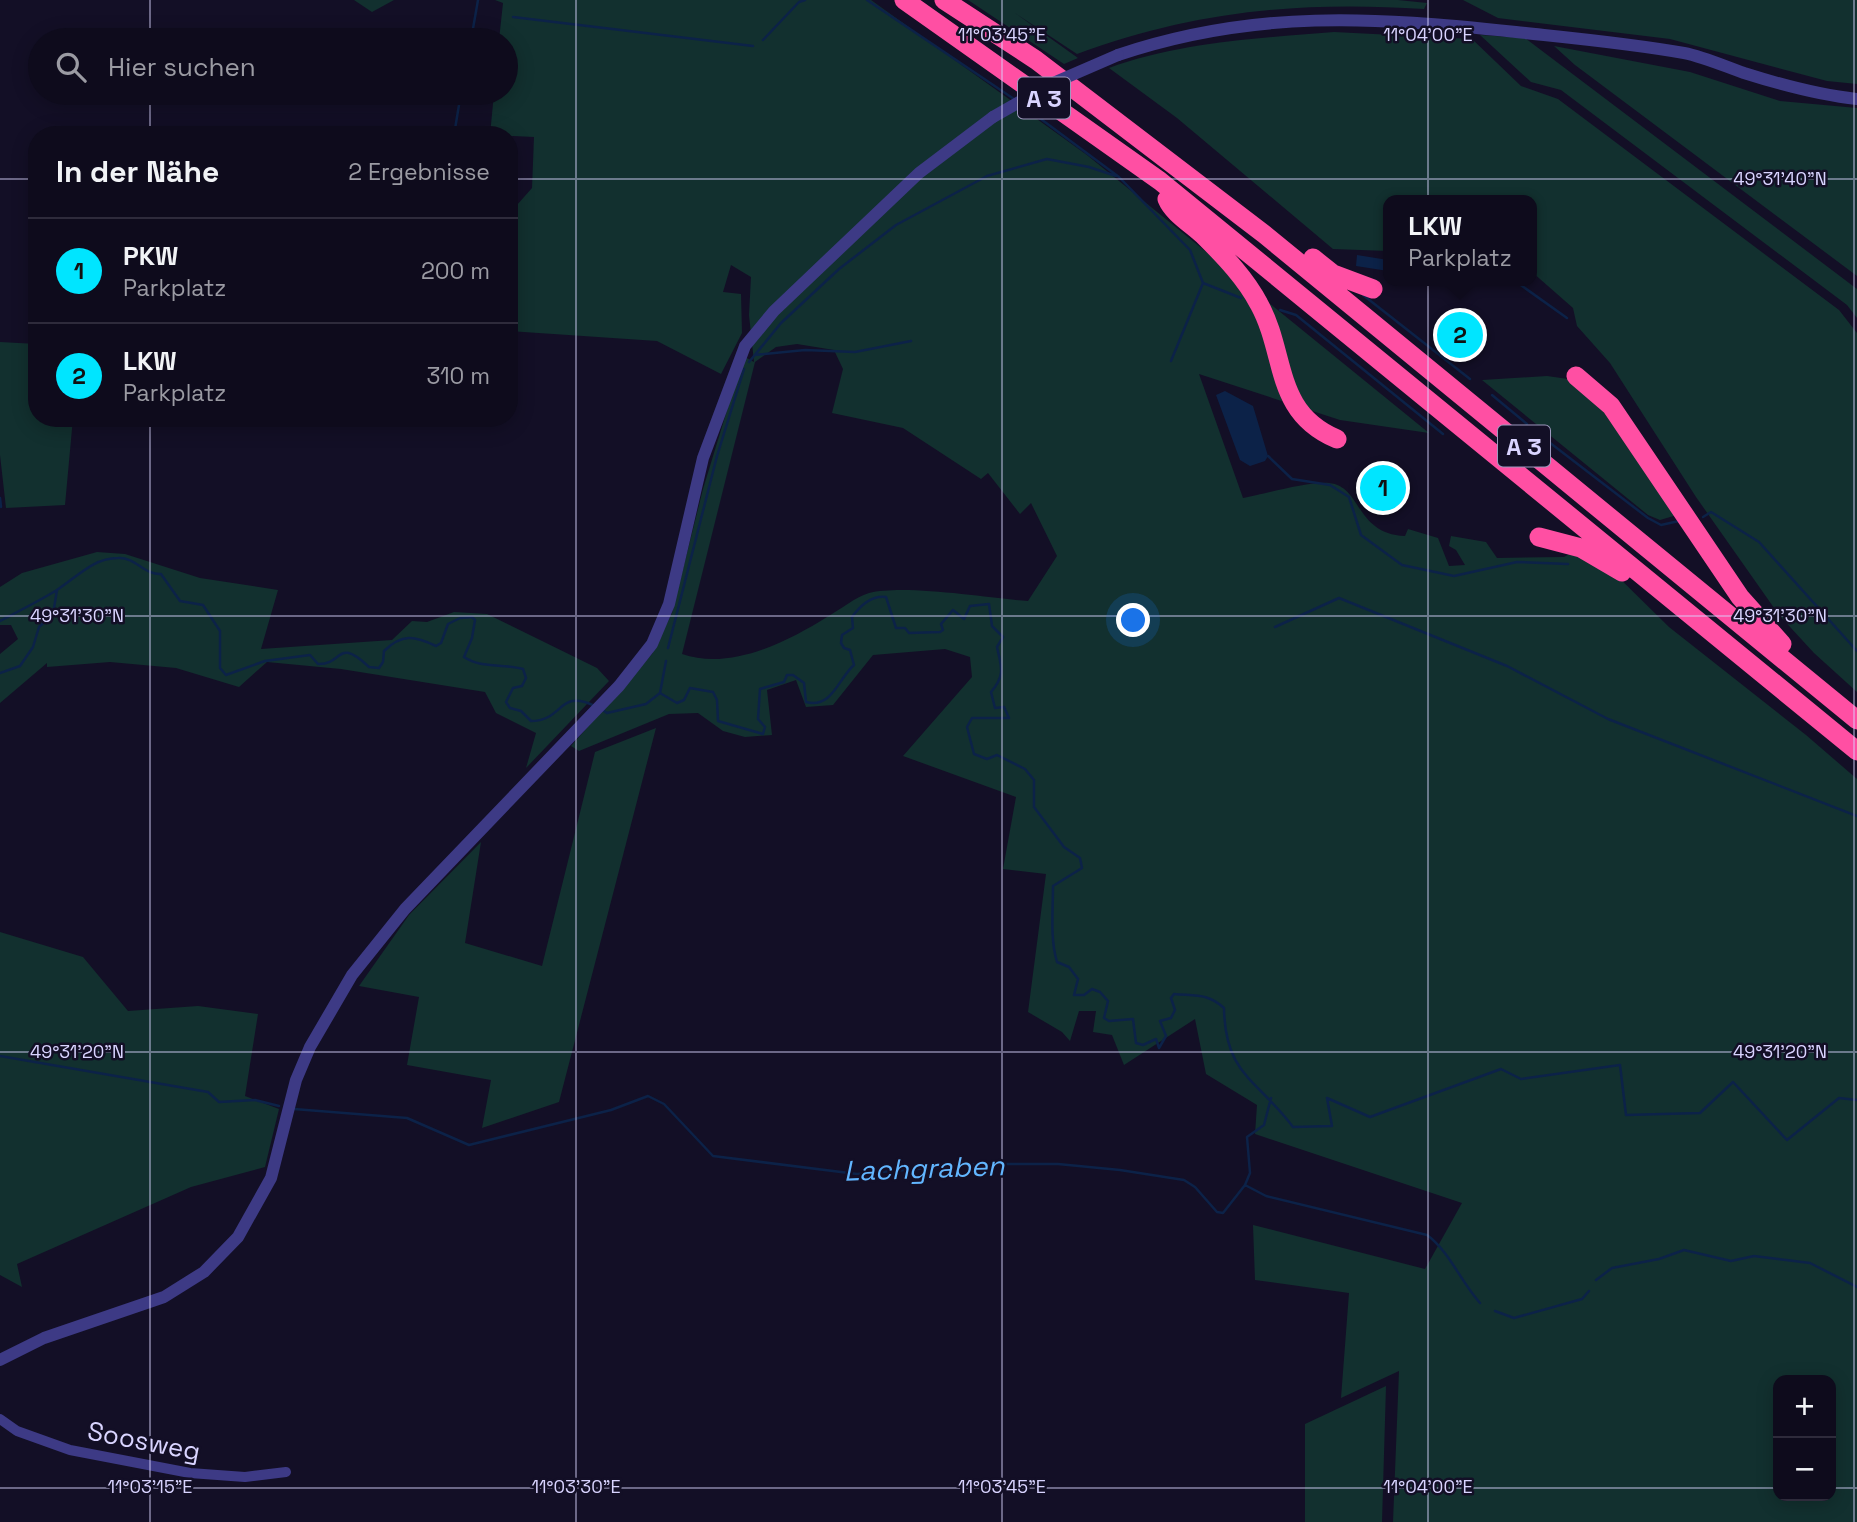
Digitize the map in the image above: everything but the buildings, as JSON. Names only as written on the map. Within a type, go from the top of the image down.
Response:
[{"type":"highway","name":"A 3","points":[[904,0],[1160,181],[1857,751]]},
{"type":"highway","name":"A 3","points":[[944,0],[1035,60],[1264,234],[1857,720]]},
{"type":"highway","points":[[1160,181],[1168,203],[1204,236],[1254,295],[1267,322],[1284,383],[1300,415],[1337,439]]},
{"type":"highway","points":[[1264,234],[1282,236],[1333,274],[1373,289]]},
{"type":"highway","points":[[1576,376],[1611,406],[1740,597],[1783,646],[1785,659]]},
{"type":"highway","points":[[1538,537],[1581,548],[1603,558],[1645,590],[1665,593]]},
{"type":"street","points":[[0,1360],[44,1338],[164,1297],[204,1272],[233,1243],[268,1185],[296,1080],[310,1047],[352,975],[411,902],[637,666],[660,628],[673,586],[703,458],[746,346],[774,311],[919,173],[993,117],[1051,84],[1118,55],[1161,41],[1230,26],[1340,18],[1448,25],[1628,44],[1687,54],[1817,95],[1857,99]]},
{"type":"street","name":"Soosweg","points":[[0,1419],[17,1431],[70,1450],[190,1473],[245,1477],[286,1472]]},
{"type":"green space","points":[[354,0],[394,0],[372,12]]},
{"type":"green space","points":[[495,0],[871,0],[1087,155],[1429,433],[1340,420],[1199,374],[1243,498],[1299,486],[1329,483],[1348,492],[1377,527],[1405,536],[1408,529],[1438,538],[1449,566],[1465,565],[1456,550],[1449,546],[1451,536],[1486,542],[1497,558],[1564,557],[1573,552],[1608,567],[1669,627],[1806,735],[1857,779],[1857,1522],[1393,1522],[1399,1371],[1341,1398],[1349,1293],[1255,1280],[1253,1225],[1425,1269],[1462,1203],[1255,1134],[1257,1105],[1206,1074],[1195,1019],[1124,1065],[1112,1035],[1093,1032],[1096,1011],[1079,1011],[1070,1041],[1062,1032],[1028,1012],[1046,874],[1003,869],[1016,797],[903,756],[972,677],[970,657],[945,649],[873,655],[833,705],[806,707],[796,680],[767,690],[772,735],[745,737],[723,731],[698,713],[669,714],[579,751],[571,746],[652,654],[672,613],[703,489],[739,371],[745,357],[754,362],[749,315],[751,277],[731,265],[723,292],[741,294],[742,333],[721,374],[657,341],[518,332],[518,204],[532,188],[534,137],[518,136],[518,126],[491,126],[493,105],[518,105],[518,28],[500,28],[503,3]],"holes":[[[797,344],[834,350],[843,369],[832,413],[903,428],[981,479],[988,473],[1020,514],[1031,503],[1057,556],[1028,601],[925,591],[869,593],[794,636],[758,651],[719,659],[682,654],[755,362],[776,347]]]},
{"type":"green space","points":[[968,0],[1398,0],[1427,3],[1424,9],[1334,7],[1248,12],[1163,28],[1077,54],[1015,13],[1078,58],[1064,64]]},
{"type":"green space","points":[[1463,0],[1857,0],[1857,84],[1827,81],[1670,39],[1498,18]]},
{"type":"green space","points":[[1334,32],[1472,39],[1521,86],[1558,99],[1839,310],[1857,333],[1857,692],[1814,653],[1779,615],[1696,497],[1610,363],[1577,326],[1573,308],[1537,276],[1537,195],[1383,195],[1383,251],[1333,249],[1177,118],[1109,68],[1163,52],[1249,39]]},
{"type":"green space","points":[[1480,35],[1525,38],[1857,289],[1857,318],[1847,305],[1561,90],[1531,82]]},
{"type":"green space","points":[[1554,46],[1690,72],[1780,101],[1857,108],[1857,276],[1575,65]]},
{"type":"green space","points":[[0,342],[28,344],[28,427],[72,427],[65,505],[6,508],[0,455]]},
{"type":"green space","points":[[1547,376],[1568,379],[1603,406],[1677,515],[1660,520],[1648,515],[1482,380]]},
{"type":"green space","points":[[97,552],[125,554],[200,578],[278,590],[261,649],[392,640],[412,621],[427,622],[454,612],[487,614],[597,668],[609,681],[526,768],[536,733],[496,713],[485,692],[341,669],[267,662],[239,687],[176,668],[110,662],[47,667],[47,663],[0,703],[0,654],[18,639],[11,625],[0,625],[0,587],[22,573]]},
{"type":"green space","points":[[656,728],[559,1102],[482,1128],[491,1080],[407,1065],[419,997],[359,986],[409,915],[481,842],[465,943],[542,966],[595,752]]},
{"type":"green space","points":[[0,932],[83,957],[128,1011],[198,1006],[258,1014],[245,1096],[279,1109],[265,1167],[191,1187],[17,1264],[22,1287],[0,1275]]},
{"type":"green space","points":[[1386,1386],[1382,1522],[1305,1522],[1305,1424]]},
{"type":"water","points":[[1357,255],[1383,259],[1383,270],[1356,266]]},
{"type":"water","points":[[1225,391],[1253,406],[1268,456],[1265,461],[1250,466],[1240,460],[1216,395]]},
{"type":"waterway","points":[[473,28],[478,0]]},
{"type":"waterway","points":[[763,40],[799,2],[805,0]]},
{"type":"waterway","points":[[867,0],[1014,99]]},
{"type":"waterway","points":[[513,17],[753,46]]},
{"type":"waterway","points":[[456,126],[459,105]]},
{"type":"waterway","points":[[1022,105],[1119,177],[1190,250],[1203,283],[1241,298]]},
{"type":"waterway","points":[[749,362],[781,323],[839,269],[896,225],[987,176],[1047,159],[1089,167],[1116,176]]},
{"type":"waterway","points":[[1171,361],[1203,283]]},
{"type":"waterway","points":[[1522,286],[1567,318]]},
{"type":"waterway","points":[[1363,295],[1470,379]]},
{"type":"waterway","points":[[1280,310],[1296,315],[1443,434]]},
{"type":"waterway","points":[[755,355],[805,350],[855,352],[911,341]]},
{"type":"waterway","points":[[668,648],[717,456],[744,369]]},
{"type":"waterway","points":[[1492,395],[1527,424]]},
{"type":"waterway","points":[[1545,439],[1648,518],[1661,525],[1679,521]]},
{"type":"waterway","points":[[1268,456],[1292,479],[1330,485],[1349,497],[1361,535],[1402,565],[1454,576],[1517,562],[1568,564]]},
{"type":"waterway","points":[[0,498],[1,507]]},
{"type":"waterway","points":[[1703,517],[1711,512],[1759,542],[1857,651]]},
{"type":"waterway","points":[[0,621],[57,590],[93,565],[109,559],[124,558],[150,572],[161,574],[180,601],[203,605],[220,631],[220,668],[226,675],[265,661],[310,655],[318,664],[332,661],[345,653],[358,658],[369,667],[379,668],[383,662],[384,651],[397,641],[415,638],[436,646],[441,643],[448,624],[460,618],[472,617],[475,620],[472,638],[464,657],[478,663],[523,669],[526,678],[522,686],[513,688],[506,702],[510,708],[521,711],[531,721],[542,720],[574,701],[595,706]]},
{"type":"waterway","points":[[0,673],[20,666],[33,647],[39,627],[53,614],[57,590]]},
{"type":"waterway","points":[[601,709],[607,713],[646,704],[660,693],[677,703],[684,700],[690,688],[713,692],[717,700],[718,721],[763,734],[765,727],[758,719],[760,689],[784,682],[787,675],[793,675],[804,683],[806,702],[815,703],[828,697],[854,665],[850,650],[844,648],[841,643],[842,635],[853,628],[852,617],[862,605],[886,597],[896,628],[905,628],[909,633],[940,632],[943,630],[941,624],[953,610],[964,619],[970,606],[989,604],[992,626],[1003,637],[997,647],[1001,675],[991,692],[995,708],[1004,707],[1009,718],[972,718],[967,727],[974,754],[987,759],[997,755],[1025,769],[1034,780],[1034,807],[1064,847],[1080,858],[1082,868],[1053,886],[1053,934],[1057,962],[1069,967],[1078,979],[1074,995],[1084,995],[1092,989],[1100,992],[1108,1001],[1104,1018],[1109,1021],[1133,1019],[1136,1043],[1143,1045],[1156,1039],[1159,1048],[1166,1036],[1160,1021],[1171,1018],[1175,1010],[1171,998],[1174,994],[1201,996],[1218,1003],[1224,1008],[1230,1048],[1237,1062],[1245,1075],[1293,1127],[1332,1126],[1327,1098],[1370,1117],[1501,1069],[1521,1079],[1620,1065],[1626,1115],[1700,1113],[1733,1082],[1787,1140],[1839,1098],[1857,1100]]},
{"type":"waterway","points":[[1275,627],[1339,598],[1507,666],[1608,719],[1857,816]]},
{"type":"waterway","points":[[660,693],[666,661]]},
{"type":"waterway","name":"Lachgraben","points":[[0,1056],[208,1092],[219,1102],[255,1100],[279,1106]]},
{"type":"waterway","name":"Lachgraben","points":[[294,1109],[407,1118],[469,1145],[611,1110],[648,1096],[664,1104],[713,1156],[857,1174],[978,1164],[1058,1164],[1120,1170],[1184,1180],[1195,1187],[1217,1212],[1223,1213],[1245,1185],[1266,1196],[1427,1235],[1442,1249],[1480,1303]]},
{"type":"waterway","points":[[1245,1185],[1250,1173],[1247,1137],[1264,1125],[1271,1098]]},
{"type":"waterway","name":"Lachgraben","points":[[1596,1280],[1612,1268],[1659,1259],[1684,1250],[1731,1261],[1754,1256],[1810,1263],[1857,1287]]},
{"type":"waterway","name":"Lachgraben","points":[[1495,1311],[1514,1318],[1582,1299],[1589,1291]]},
{"type":"place","name":"LKW","points":[[1460,335]]},
{"type":"place","name":"PKW","points":[[1383,488]]}]
